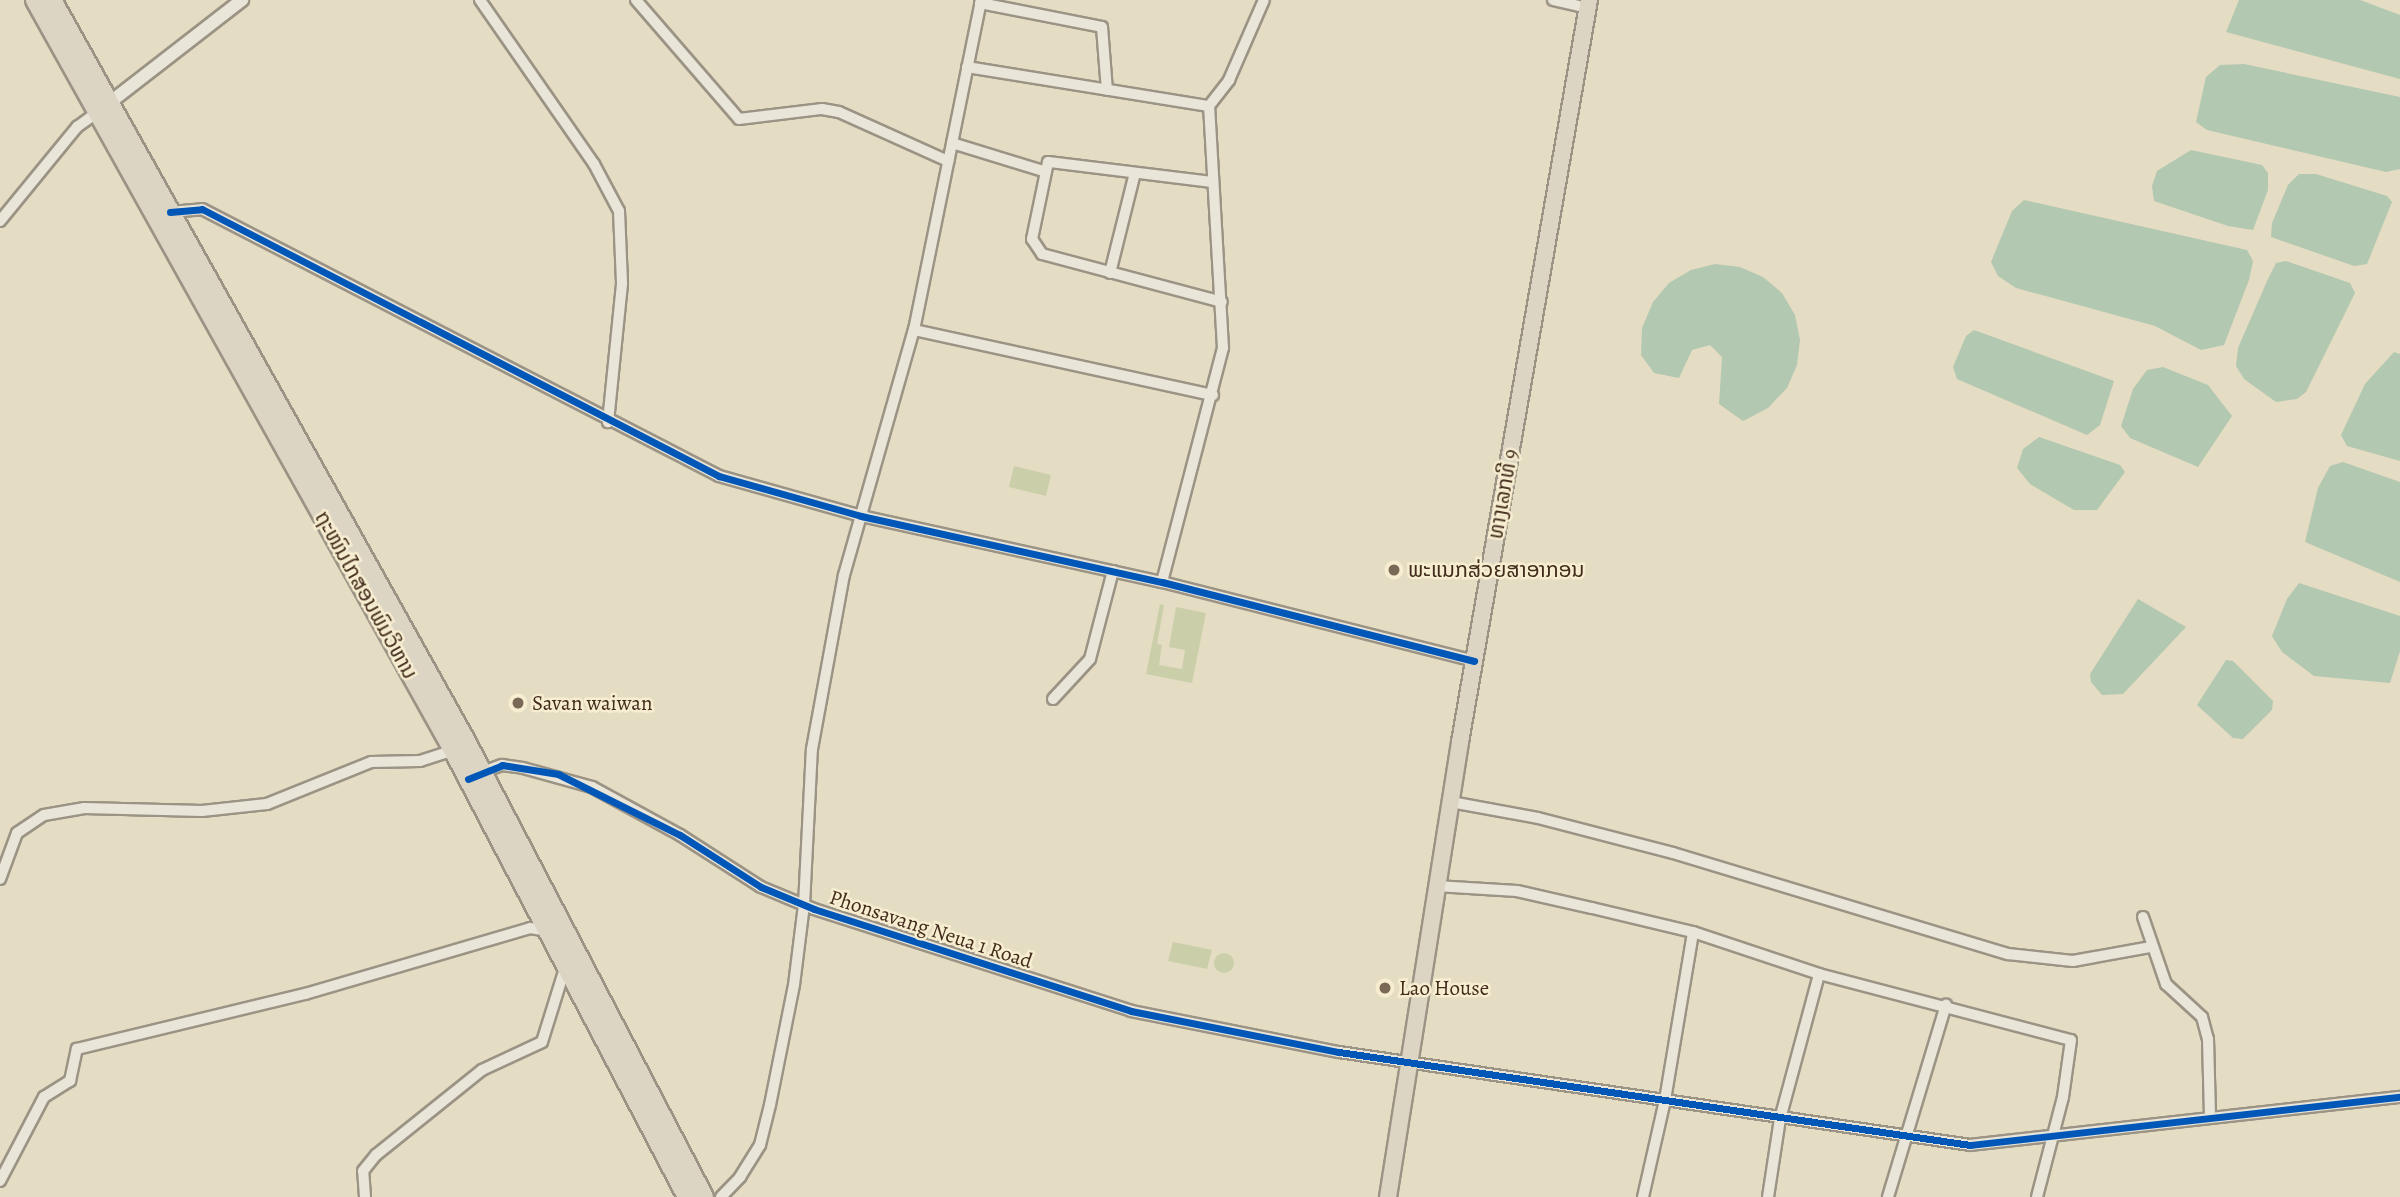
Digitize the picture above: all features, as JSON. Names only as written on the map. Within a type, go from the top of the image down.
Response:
[{"type":"highway","name":"ຖະໜົນໄກສອນພົມວິຫານ","points":[[35,0],[170,212],[704,1197]]},
{"type":"highway","name":"ຖະໜົນໄກສອນພົມວິຫານ","points":[[52,0],[102,109],[453,750],[475,775],[566,963],[687,1197]]},
{"type":"main road","name":"ທາງເລກທີ 9","points":[[1388,1197],[1436,886],[1588,4]]},
{"type":"street","points":[[0,221],[77,127],[242,0]]},
{"type":"street","points":[[480,0],[594,164],[619,211],[622,284],[607,422]]},
{"type":"street","points":[[636,0],[739,120],[822,109],[839,112],[948,160]]},
{"type":"street","points":[[1161,582],[1213,395],[1223,348],[1209,106],[1229,80],[1264,0]]},
{"type":"street","points":[[1553,0],[1588,4]]},
{"type":"street","points":[[721,1197],[740,1177],[760,1145],[794,985],[804,905],[812,749],[844,575],[914,330],[980,2],[1102,27],[1107,90]]},
{"type":"street","points":[[967,67],[1209,106]]},
{"type":"street","points":[[952,142],[1045,172]]},
{"type":"street","points":[[1212,182],[1048,162],[1032,239],[1042,254],[1222,302]]},
{"type":"street","points":[[1110,273],[1135,173]]},
{"type":"street","points":[[170,212],[202,209],[607,422],[719,476],[862,516],[1161,582],[1474,661]]},
{"type":"street","points":[[914,330],[1213,395]]},
{"type":"street","points":[[1053,699],[1090,659],[1113,571]]},
{"type":"street","points":[[0,879],[17,833],[44,815],[84,808],[202,811],[267,804],[371,762],[420,761],[453,750]]},
{"type":"street","name":"Phonsavang Neua 1 Road","points":[[475,775],[502,765],[592,787],[680,835],[761,887],[804,905],[1131,1011],[1411,1061],[1908,1139],[1970,1145],[2052,1139],[2210,1117],[2400,1097]]},
{"type":"street","points":[[1451,802],[1538,818],[1673,853],[2008,954],[2073,961],[2150,947]]},
{"type":"street","points":[[1436,886],[1517,891],[1693,932],[1819,974],[1946,1005],[2071,1040],[2052,1139],[2037,1197]]},
{"type":"street","points":[[2143,917],[2150,947],[2166,984],[2202,1017],[2208,1039],[2210,1117]]},
{"type":"street","points":[[0,1181],[44,1097],[69,1081],[77,1049],[305,994],[530,928],[550,931]]},
{"type":"street","points":[[1643,1197],[1665,1100],[1693,932]]},
{"type":"street","points":[[365,1197],[363,1171],[376,1155],[482,1070],[542,1042],[566,963]]},
{"type":"street","points":[[1768,1197],[1780,1119],[1819,974]]},
{"type":"street","points":[[1888,1197],[1908,1139],[1946,1005]]},
{"type":"shaded area","points":[[2239,0],[2360,0],[2400,15],[2400,79],[2226,32]]},
{"type":"shaded area","points":[[2244,64],[2400,97],[2400,169],[2386,172],[2207,130],[2196,122],[2206,77],[2220,65]]},
{"type":"shaded area","points":[[2191,150],[2262,165],[2268,173],[2268,190],[2253,230],[2228,226],[2154,201],[2152,186],[2157,171]]},
{"type":"shaded area","points":[[2299,174],[2316,174],[2387,196],[2392,202],[2367,264],[2354,266],[2271,237],[2272,223],[2288,185]]},
{"type":"shaded area","points":[[2024,200],[2247,250],[2253,261],[2249,280],[2224,345],[2201,350],[2155,326],[2016,288],[1998,276],[1991,262],[2012,211]]},
{"type":"shaded area","points":[[2286,261],[2350,283],[2355,293],[2306,392],[2297,399],[2276,402],[2244,379],[2236,366],[2238,348],[2268,279],[2276,263]]},
{"type":"shaded area","points":[[1715,264],[1740,267],[1763,277],[1782,293],[1795,315],[1800,340],[1797,365],[1787,388],[1768,408],[1743,421],[1719,404],[1722,357],[1710,345],[1692,350],[1679,378],[1654,373],[1641,355],[1642,328],[1653,302],[1669,283],[1691,270]]},
{"type":"shaded area","points":[[1974,330],[2114,381],[2100,425],[2087,435],[1957,379],[1953,367],[1966,336]]},
{"type":"shaded area","points":[[2394,352],[2400,354],[2400,461],[2347,446],[2341,435],[2365,384]]},
{"type":"shaded area","points":[[2163,367],[2208,385],[2232,416],[2198,467],[2130,438],[2121,426],[2133,389],[2147,370]]},
{"type":"shaded area","points":[[2039,437],[2120,465],[2125,472],[2097,510],[2074,510],[2030,484],[2017,468],[2023,449]]},
{"type":"shaded area","points":[[2343,462],[2400,482],[2400,582],[2305,542],[2318,488],[2330,466]]},
{"type":"shaded area","points":[[1014,466],[1051,475],[1046,496],[1009,487]]},
{"type":"shaded area","points":[[2299,583],[2400,616],[2400,651],[2390,683],[2314,676],[2282,652],[2272,636],[2287,599]]},
{"type":"shaded area","points":[[2138,599],[2186,627],[2123,694],[2102,695],[2091,682],[2090,674]]},
{"type":"shaded area","points":[[1160,604],[1164,605],[1157,644],[1162,645],[1159,665],[1182,669],[1185,650],[1169,647],[1176,607],[1206,613],[1192,683],[1146,674]]},
{"type":"shaded area","points":[[2226,660],[2233,661],[2273,701],[2272,710],[2243,739],[2233,738],[2197,705]]},
{"type":"shaded area","points":[[1173,942],[1212,950],[1207,969],[1168,961]]},
{"type":"shaded area","points":[[1224,953],[1231,956],[1234,963],[1231,970],[1224,973],[1217,970],[1214,963],[1217,956]]},
{"type":"cycle path","points":[[170,212],[202,209],[719,476],[861,516],[1162,582],[1474,661]]},
{"type":"cycle path","points":[[468,779],[502,765],[558,774],[680,835],[761,887],[814,909],[1131,1011],[1339,1052],[1970,1145],[2400,1097]]},
{"type":"place","name":"ພະແນກສ່ວຍສາອາກອນ","points":[[1394,570]]},
{"type":"place","name":"Savan waiwan","points":[[518,703]]},
{"type":"place","name":"Lao House","points":[[1385,988]]}]
